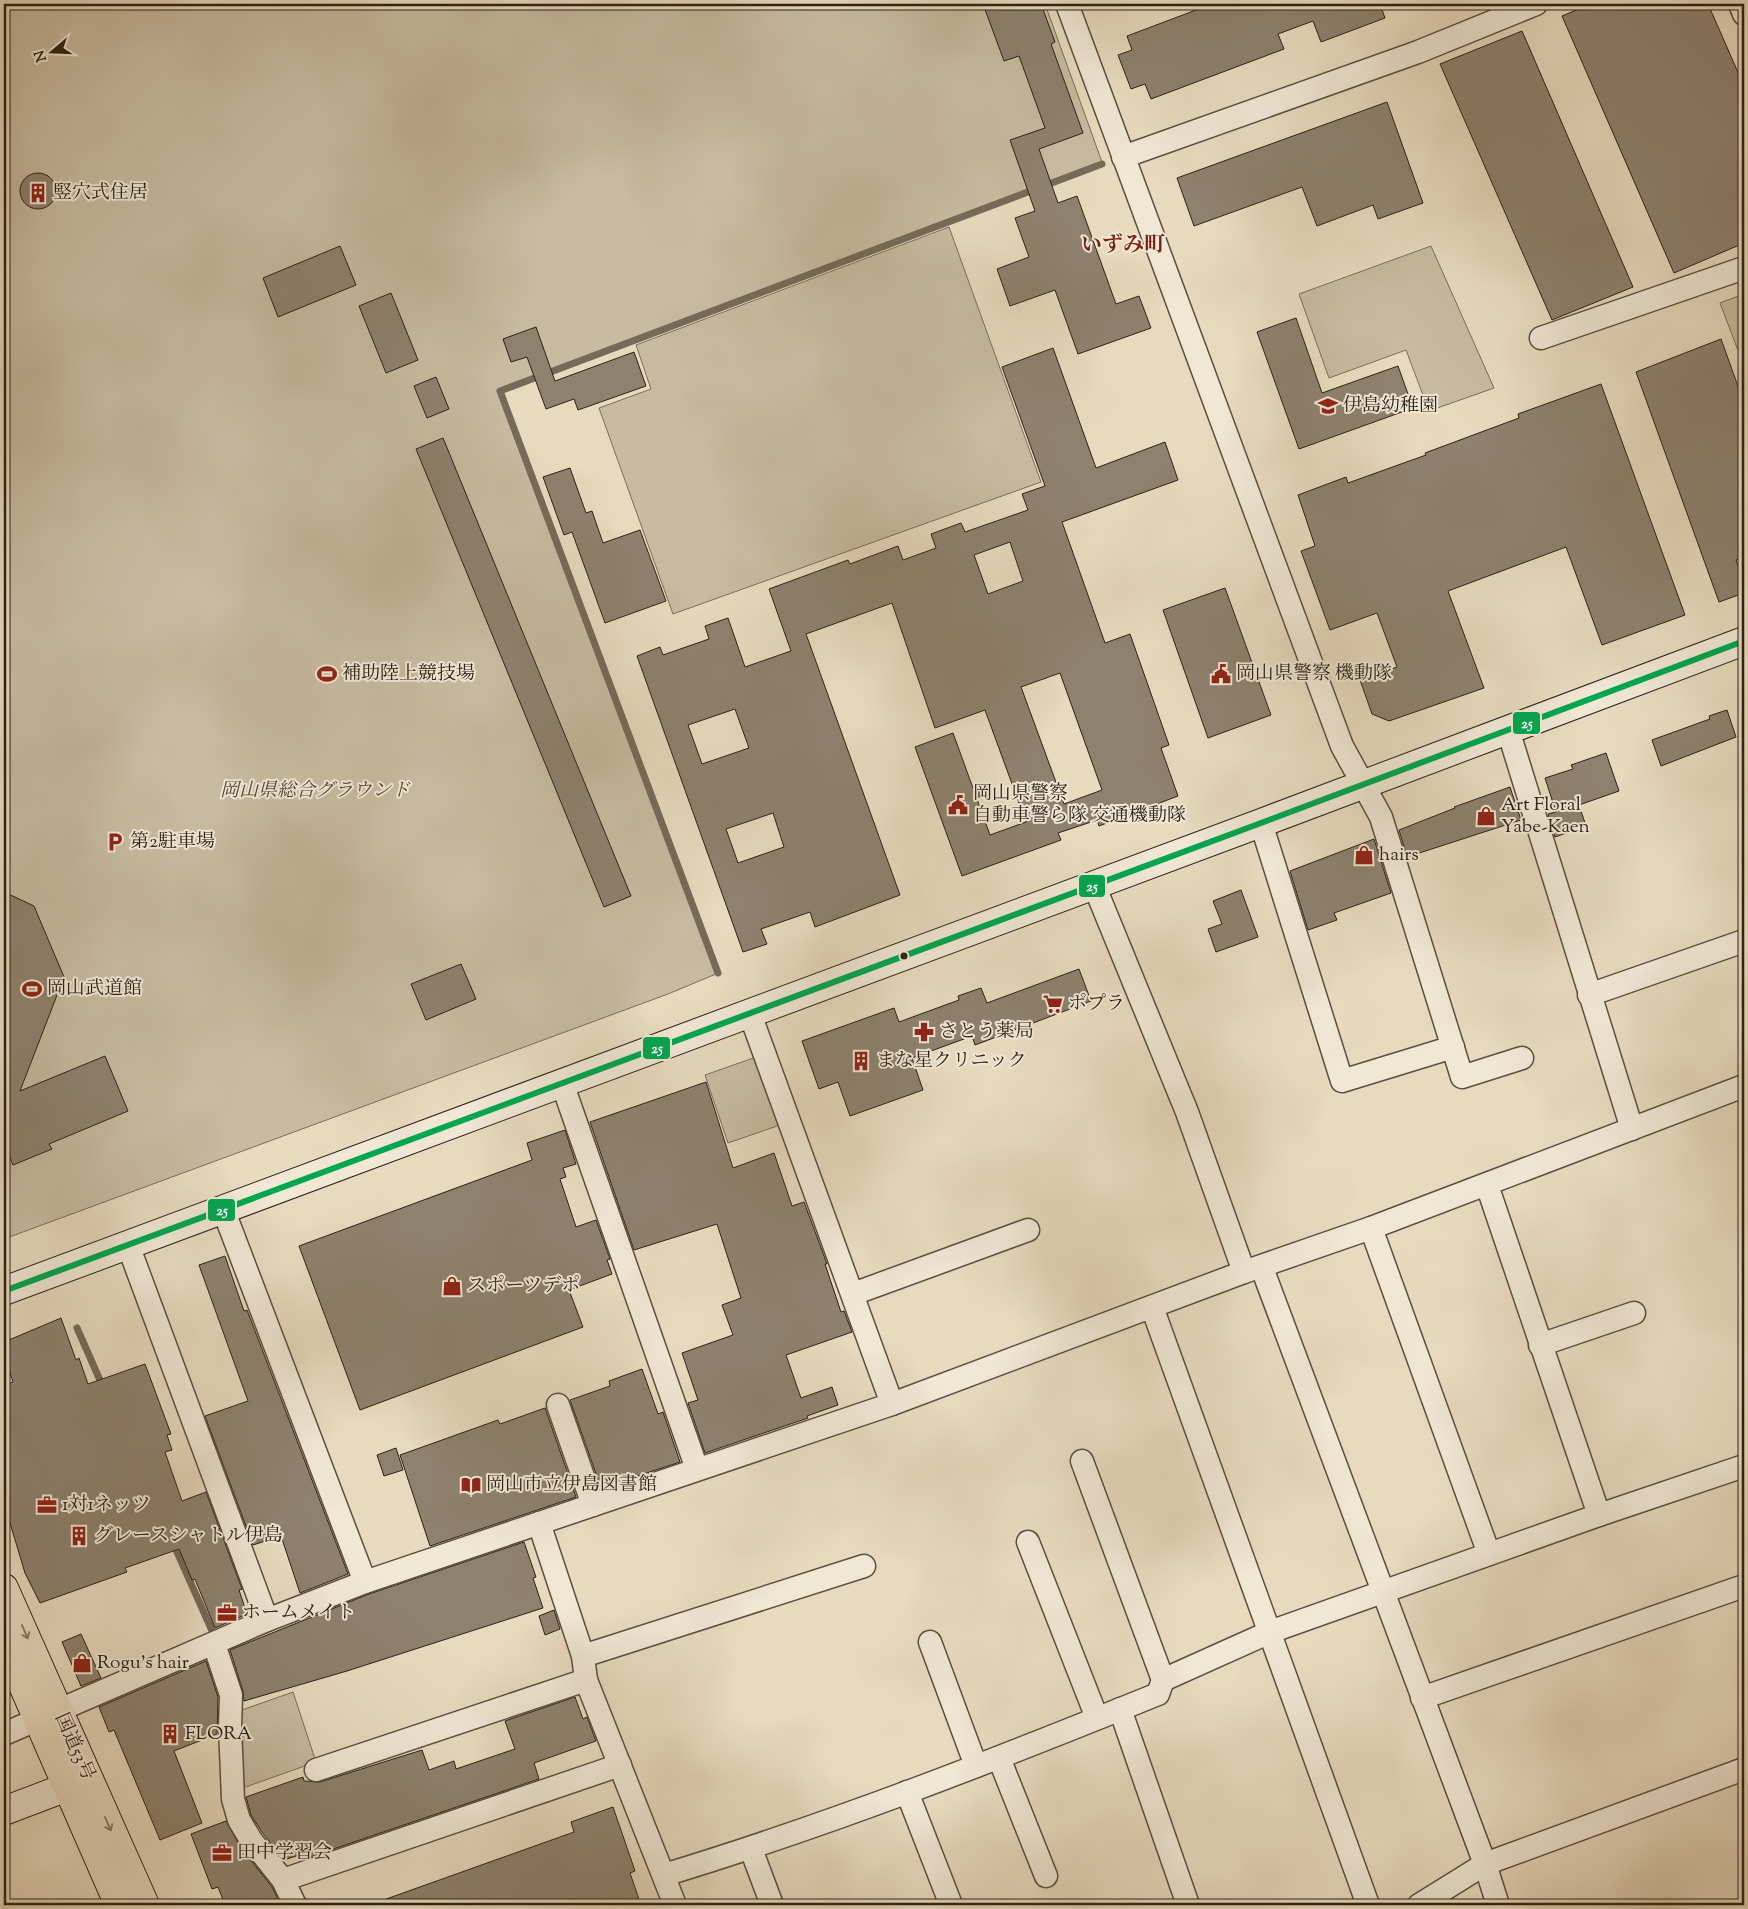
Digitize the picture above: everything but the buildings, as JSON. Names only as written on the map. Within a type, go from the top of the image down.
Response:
[{"type":"highway","name":"国道53号","points":[[4,1588],[31,1722],[71,1786],[103,1905]]},
{"type":"highway","points":[[4,1642],[31,1722]]},
{"type":"highway","name":"国道53号","points":[[4,1680],[145,1905]]},
{"type":"highway","points":[[71,1786],[119,1905]]},
{"type":"street","points":[[1067,4],[1342,746],[1381,817],[1462,1077],[1522,1058]]},
{"type":"street","points":[[1123,157],[1418,52],[1536,4]]},
{"type":"street","points":[[1740,4],[1744,14]]},
{"type":"street","points":[[1541,338],[1744,268]]},
{"type":"street","points":[[4,1291],[1094,886],[1744,640]]},
{"type":"street","points":[[1508,730],[1632,1129]]},
{"type":"street","points":[[1261,823],[1342,1081],[1453,1047]]},
{"type":"street","points":[[1094,886],[1253,1270],[1382,1592],[1485,1864],[1498,1905]]},
{"type":"street","points":[[1589,995],[1744,941]]},
{"type":"street","points":[[750,1014],[892,1404]]},
{"type":"street","points":[[562,1083],[697,1469]]},
{"type":"street","points":[[31,1722],[267,1620],[365,1582],[892,1404],[1487,1185],[1744,1086]]},
{"type":"street","points":[[1487,1185],[1599,1515]]},
{"type":"street","points":[[223,1209],[365,1582]]},
{"type":"street","points":[[1370,1228],[1489,1554]]},
{"type":"street","points":[[853,1294],[1028,1230]]},
{"type":"street","points":[[128,1245],[267,1620]]},
{"type":"street","points":[[1152,1307],[1368,1905]]},
{"type":"street","points":[[1540,1345],[1634,1313]]},
{"type":"street","points":[[558,1405],[593,1505]]},
{"type":"street","points":[[664,1875],[751,1849],[907,1792],[999,1758],[1158,1694],[1163,1680],[1082,1462]]},
{"type":"street","points":[[1163,1680],[1270,1632],[1599,1515],[1744,1466]]},
{"type":"street","points":[[539,1523],[583,1656],[586,1680],[675,1905]]},
{"type":"street","points":[[1028,1542],[1097,1718]]},
{"type":"street","points":[[583,1656],[864,1566]]},
{"type":"street","points":[[1422,1698],[1744,1586]]},
{"type":"street","points":[[930,1642],[976,1766]]},
{"type":"street","points":[[214,1644],[231,1694],[230,1727],[233,1800],[239,1820],[251,1840],[284,1880],[295,1905]]},
{"type":"street","points":[[316,1770],[586,1680]]},
{"type":"street","points":[[1120,1709],[1188,1905]]},
{"type":"street","points":[[999,1758],[1046,1876]]},
{"type":"street","points":[[284,1880],[620,1765]]},
{"type":"street","points":[[1420,1905],[1485,1864],[1744,1769]]},
{"type":"street","points":[[4,1811],[71,1786]]},
{"type":"street","points":[[907,1792],[951,1905]]},
{"type":"street","points":[[751,1849],[772,1905]]},
{"type":"green space","name":"岡山県総合グラウンド","points":[[4,4],[1045,4],[1102,162],[497,390],[716,974],[668,994],[4,1239]]},
{"type":"green space","points":[[949,227],[1041,482],[673,614],[599,408],[651,389],[636,345]]},
{"type":"green space","points":[[1431,246],[1494,388],[1429,411],[1406,350],[1329,378],[1299,294]]},
{"type":"green space","points":[[1744,294],[1744,360],[1742,361],[1720,303]]},
{"type":"green space","points":[[759,1056],[783,1124],[728,1143],[705,1075]]},
{"type":"green space","points":[[293,1692],[316,1762],[240,1789],[239,1711]]},
{"type":"waterway","points":[[718,973],[500,391],[1102,164]]},
{"type":"waterway","points":[[77,1328],[103,1387]]},
{"type":"waterway","points":[[173,1543],[213,1633]]},
{"type":"transit line","name":"25","points":[[4,1291],[1744,641]]},
{"type":"place","name":"竪穴式住居","points":[[38,193]]},
{"type":"place","name":"伊島幼稚園","points":[[1328,406]]},
{"type":"place","name":"補助陸上競技場","points":[[327,674]]},
{"type":"place","name":"岡山県警察 機動隊","points":[[1221,674]]},
{"type":"place","name":"岡山県警察 自動車警ら隊 交通機動隊","points":[[958,805]]},
{"type":"place","name":"Art Floral Yabe-Kaen","points":[[1486,816]]},
{"type":"place","name":"第2駐車場","points":[[115,842]]},
{"type":"place","name":"hairs","points":[[1364,855]]},
{"type":"place","name":"岡山武道館","points":[[32,989]]},
{"type":"place","name":"ポプラ","points":[[1053,1004]]},
{"type":"place","name":"さとう薬局","points":[[924,1032]]},
{"type":"place","name":"まな星クリニック","points":[[861,1061]]},
{"type":"place","name":"スポーツデポ","points":[[452,1286]]},
{"type":"place","name":"岡山市立伊島図書館","points":[[471,1485]]},
{"type":"place","name":"1対1ネッツ","points":[[47,1505]]},
{"type":"place","name":"グレースシャトル伊島","points":[[79,1536]]},
{"type":"place","name":"ホームメイト","points":[[227,1613]]},
{"type":"place","name":"Rogu's hair","points":[[82,1663]]},
{"type":"place","name":"FLORA","points":[[170,1734]]},
{"type":"place","name":"田中学習会","points":[[222,1853]]},
{"type":"district","name":"いずみ町","points":[[1123,246]]}]
